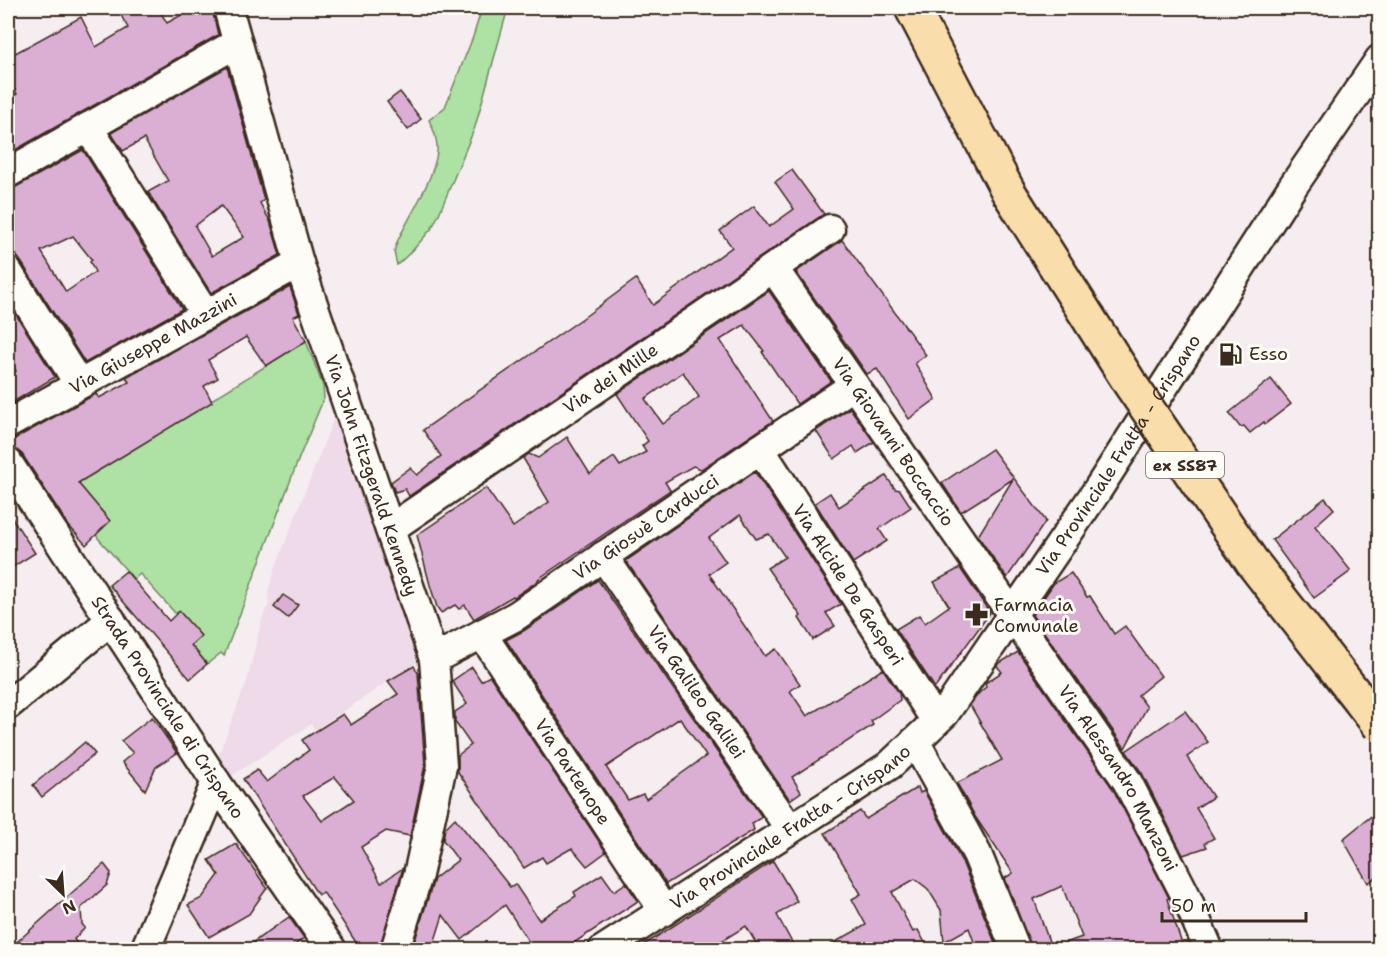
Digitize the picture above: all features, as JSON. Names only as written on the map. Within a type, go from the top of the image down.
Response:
[{"type":"highway","name":"ex SS87","points":[[912,8],[1008,191],[1131,385],[1252,562],[1380,726]]},
{"type":"street","name":"Via John Fitzgerald Kennedy","points":[[228,8],[299,263],[434,658],[442,766],[418,875],[395,950]]},
{"type":"street","points":[[8,173],[237,43]]},
{"type":"street","name":"Via Provinciale Fratta - Crispano","points":[[603,950],[890,765],[945,713],[1098,489],[1291,189],[1380,59]]},
{"type":"street","points":[[88,127],[206,314]]},
{"type":"street","name":"Via dei Mille","points":[[390,529],[831,229]]},
{"type":"street","name":"Via Giuseppe Mazzini","points":[[8,424],[299,263]]},
{"type":"street","name":"Via Giovanni Boccaccio","points":[[774,269],[1011,615]]},
{"type":"street","points":[[8,272],[79,384]]},
{"type":"street","name":"Via Giosuè Carducci","points":[[434,658],[516,616],[854,385]]},
{"type":"street","name":"Via Alcide De Gasperi","points":[[760,449],[936,721]]},
{"type":"street","name":"Strada Provinciale di Crispano","points":[[12,481],[111,620],[216,782],[332,950]]},
{"type":"street","name":"Via Galileo Galilei","points":[[603,556],[790,829]]},
{"type":"street","name":"Via Alessandro Manzoni","points":[[1011,615],[1127,781],[1185,894],[1209,950]]},
{"type":"street","points":[[8,705],[111,620]]},
{"type":"street","name":"Via Partenope","points":[[482,634],[664,911]]},
{"type":"street","points":[[915,741],[976,854],[1016,950]]},
{"type":"street","points":[[145,950],[216,782]]},
{"type":"shaded area","points":[[334,418],[379,527],[397,579],[416,663],[315,730],[311,724],[230,777],[217,759],[247,681],[262,619],[269,603],[268,592],[276,566]]},
{"type":"green space","points":[[482,8],[508,8],[475,127],[432,228],[397,265],[394,252],[397,242],[426,186],[435,163],[437,144],[429,120],[445,107]]},
{"type":"green space","points":[[306,341],[323,386],[324,398],[224,656],[221,653],[207,664],[191,645],[201,636],[180,612],[176,614],[140,574],[134,579],[98,538],[96,534],[110,521],[78,483]]},
{"type":"building","points":[[117,8],[158,8],[167,23],[194,8],[212,8],[218,35],[8,154],[8,99],[17,94],[8,77],[8,57],[81,17],[96,47],[128,28]]},
{"type":"building","points":[[227,67],[264,200],[260,203],[270,221],[280,255],[211,293],[148,192],[168,181],[144,139],[123,151],[111,133]],"holes":[[[221,206],[244,237],[212,256],[195,226]]]},
{"type":"building","points":[[400,92],[421,119],[408,130],[387,102]]},
{"type":"building","points":[[83,150],[182,309],[85,363],[8,244],[8,189],[16,187]],"holes":[[[73,236],[92,260],[90,262],[95,272],[66,292],[41,251]]]},
{"type":"building","points":[[792,170],[824,214],[409,496],[405,489],[395,492],[391,482],[410,468],[417,475],[441,456],[423,430],[636,279],[653,305],[732,247],[720,231],[754,206],[769,227],[794,209],[775,182]]},
{"type":"building","points":[[842,240],[926,355],[915,363],[936,399],[909,419],[877,369],[867,374],[796,272]]},
{"type":"building","points":[[290,287],[299,314],[293,317],[306,341],[266,366],[246,337],[208,360],[218,378],[204,386],[212,402],[78,483],[110,521],[86,545],[69,526],[22,454],[9,440],[96,394],[99,398],[129,382],[126,377]]},
{"type":"building","points":[[769,291],[831,381],[797,404],[762,352],[764,351],[744,325],[720,340],[773,421],[701,469],[693,466],[665,482],[670,490],[514,597],[474,619],[465,605],[459,609],[455,605],[441,613],[430,585],[417,535],[486,488],[513,527],[549,502],[523,458],[529,454],[538,458],[567,437],[590,474],[614,457],[620,466],[646,452],[642,446],[648,441],[617,394]],"holes":[[[683,372],[699,397],[663,424],[645,399]]]},
{"type":"building","points":[[8,302],[55,377],[8,405],[8,377],[16,371],[8,356]]},
{"type":"building","points":[[1271,379],[1291,404],[1250,433],[1244,426],[1240,427],[1229,413]]},
{"type":"building","points":[[850,408],[874,442],[857,453],[853,446],[834,459],[816,431]]},
{"type":"building","points":[[992,449],[1046,521],[1007,578],[978,536],[1013,479],[961,512],[942,483]]},
{"type":"building","points":[[755,472],[841,604],[826,613],[835,626],[813,640],[799,618],[801,616],[767,568],[785,557],[769,534],[756,539],[740,515],[709,538],[726,562],[709,574],[765,656],[776,649],[800,684],[790,691],[807,716],[883,669],[899,693],[900,700],[871,721],[873,725],[792,777],[801,792],[790,800],[626,561]]},
{"type":"building","points":[[886,476],[895,489],[900,490],[911,507],[879,529],[887,541],[853,563],[815,503],[830,493],[839,507]]},
{"type":"building","points":[[1325,498],[1334,509],[1315,526],[1351,571],[1314,598],[1272,540]]},
{"type":"building","points":[[8,512],[35,553],[8,570]]},
{"type":"building","points":[[960,568],[990,613],[935,688],[896,629],[919,615],[925,623],[949,606],[934,582]]},
{"type":"building","points":[[126,571],[169,621],[179,611],[201,636],[191,645],[207,664],[190,679],[109,585]]},
{"type":"building","points":[[1071,573],[1087,597],[1090,596],[1114,634],[1125,626],[1161,676],[1138,695],[1147,707],[1125,748],[1032,615],[1054,583]]},
{"type":"building","points":[[598,580],[762,817],[752,823],[754,830],[666,884],[506,640],[525,630]],"holes":[[[680,718],[706,756],[646,799],[643,794],[628,800],[606,767]]]},
{"type":"building","points":[[283,595],[298,605],[288,618],[274,607]]},
{"type":"building","points":[[1018,652],[1113,789],[1169,898],[1167,899],[1184,950],[1055,950],[1054,947],[1082,937],[1062,886],[1034,899],[1052,950],[1032,950],[1005,878],[1013,873],[976,818],[957,783],[1002,760],[970,705],[986,687],[985,683],[1002,672],[998,664]]},
{"type":"building","points":[[414,666],[418,673],[425,765],[410,836],[386,831],[361,847],[381,883],[403,868],[379,950],[361,950],[323,892],[318,895],[243,779],[257,770],[267,782],[309,750],[302,740],[343,714],[351,725],[398,694],[388,681]],"holes":[[[335,777],[354,800],[322,821],[303,796]]]},
{"type":"building","points":[[472,667],[481,681],[490,676],[606,852],[587,866],[572,848],[546,863],[542,857],[524,868],[458,772],[458,755],[471,745],[455,722],[455,712],[467,704],[452,681]]},
{"type":"building","points":[[1185,711],[1208,742],[1187,757],[1213,797],[1196,808],[1214,838],[1205,843],[1207,847],[1183,855],[1142,773],[1126,751]]},
{"type":"building","points":[[152,717],[177,753],[156,767],[145,790],[122,762],[133,753],[121,741]]},
{"type":"building","points":[[85,742],[95,754],[42,797],[33,785]]},
{"type":"building","points":[[918,787],[920,793],[924,791],[963,864],[998,950],[977,950],[969,928],[944,942],[941,910],[928,889],[915,879],[892,892],[913,932],[918,930],[929,950],[821,950],[866,925],[852,899],[861,894],[825,833],[860,811],[866,819]]},
{"type":"building","points":[[1380,809],[1380,874],[1368,883],[1343,839]]},
{"type":"building","points":[[455,818],[510,887],[515,884],[539,920],[576,896],[574,892],[602,874],[614,891],[626,883],[638,901],[563,950],[534,950],[505,905],[462,940],[443,915],[432,950],[412,950],[434,879],[458,860],[443,840],[445,828]]},
{"type":"building","points":[[236,844],[267,888],[249,914],[209,937],[188,905],[202,898],[219,875],[209,860]]},
{"type":"building","points":[[773,861],[797,901],[777,915],[796,950],[760,950],[746,926],[707,950],[636,950]]},
{"type":"building","points":[[104,864],[111,873],[107,885],[81,908],[82,924],[85,928],[74,939],[81,950],[8,950]]},
{"type":"building","points":[[289,917],[304,938],[288,950],[242,950]]},
{"type":"place","name":"Esso","points":[[1231,354]]},
{"type":"place","name":"Farmacia Comunale","points":[[976,615]]}]
